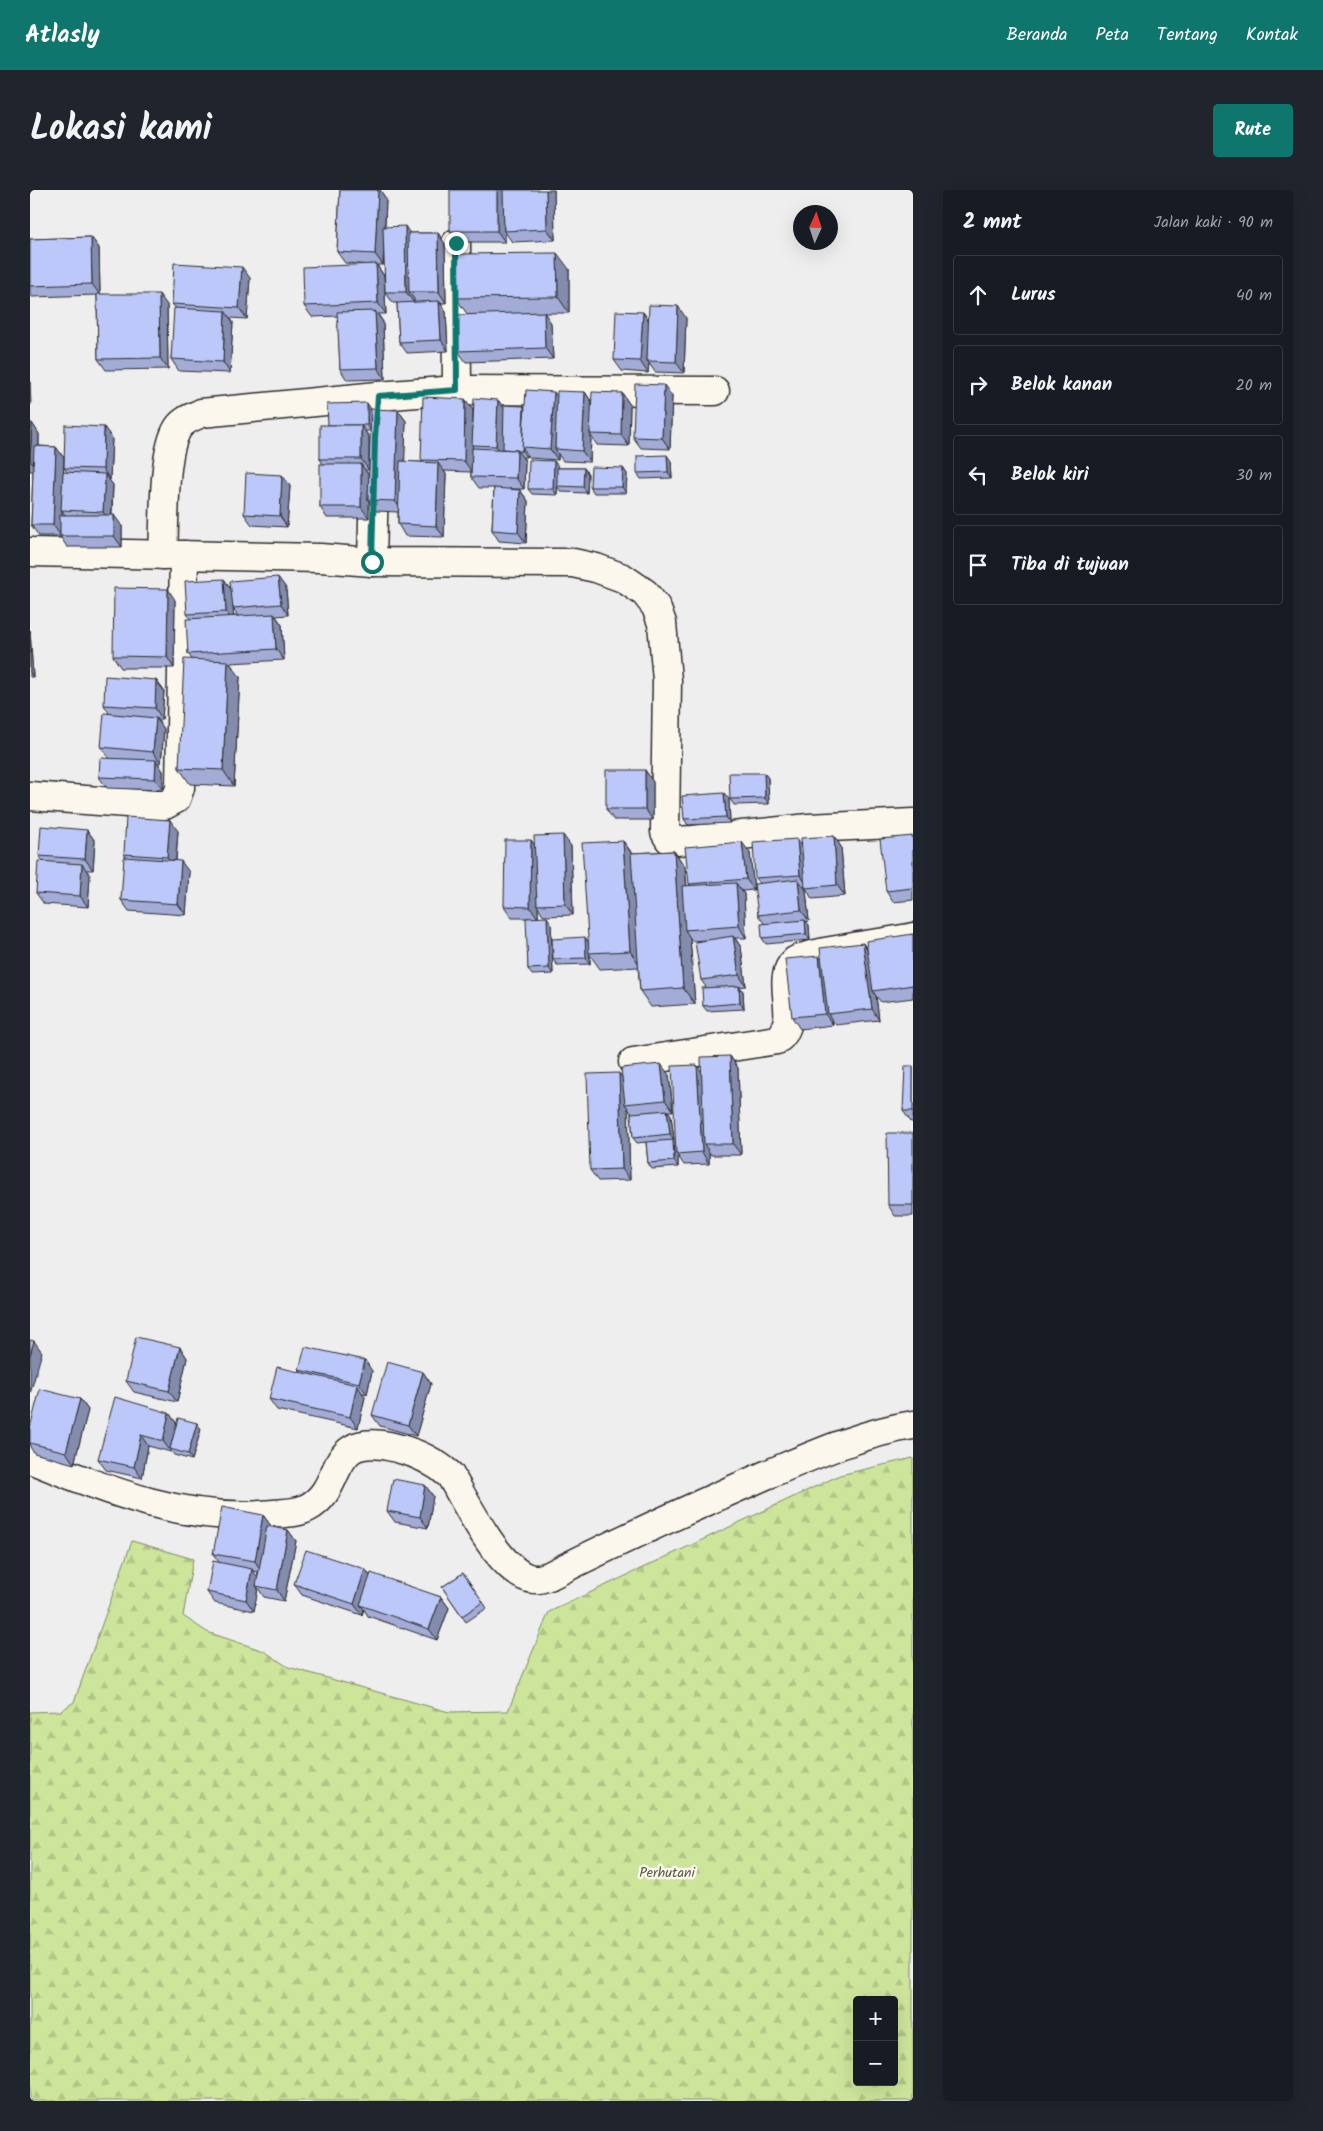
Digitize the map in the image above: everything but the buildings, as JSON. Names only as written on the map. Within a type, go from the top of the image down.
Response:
[{"type":"street","points":[[456,243],[457,390]]},
{"type":"street","points":[[30,796],[155,805],[165,805],[176,799],[180,788],[174,555],[168,469],[172,443],[179,427],[186,420],[201,413],[457,390],[715,391]]},
{"type":"street","points":[[372,562],[375,437],[378,396]]},
{"type":"street","points":[[30,552],[320,558],[372,562],[573,563],[596,568],[623,578],[646,593],[656,607],[662,623],[667,680],[665,832],[672,841],[808,828],[913,823]]},
{"type":"street","points":[[633,1062],[777,1040],[784,1035],[787,1028],[789,1017],[788,976],[795,962],[802,958],[913,937]]},
{"type":"street","points":[[30,1459],[137,1500],[172,1508],[210,1513],[258,1515],[294,1512],[308,1508],[325,1491],[342,1459],[352,1449],[364,1443],[383,1444],[409,1451],[439,1465],[450,1475],[499,1555],[513,1570],[526,1577],[537,1579],[549,1576],[703,1502],[795,1463],[849,1442],[913,1425]]},
{"type":"green space","name":"Perhutani","points":[[913,1458],[913,2101],[30,2101],[30,1712],[61,1711],[74,1702],[132,1541],[193,1559],[183,1616],[207,1632],[264,1651],[288,1667],[449,1712],[508,1711],[549,1612],[840,1475]]},
{"type":"route","points":[[372,562],[375,437],[378,396],[457,390],[456,243]]}]
